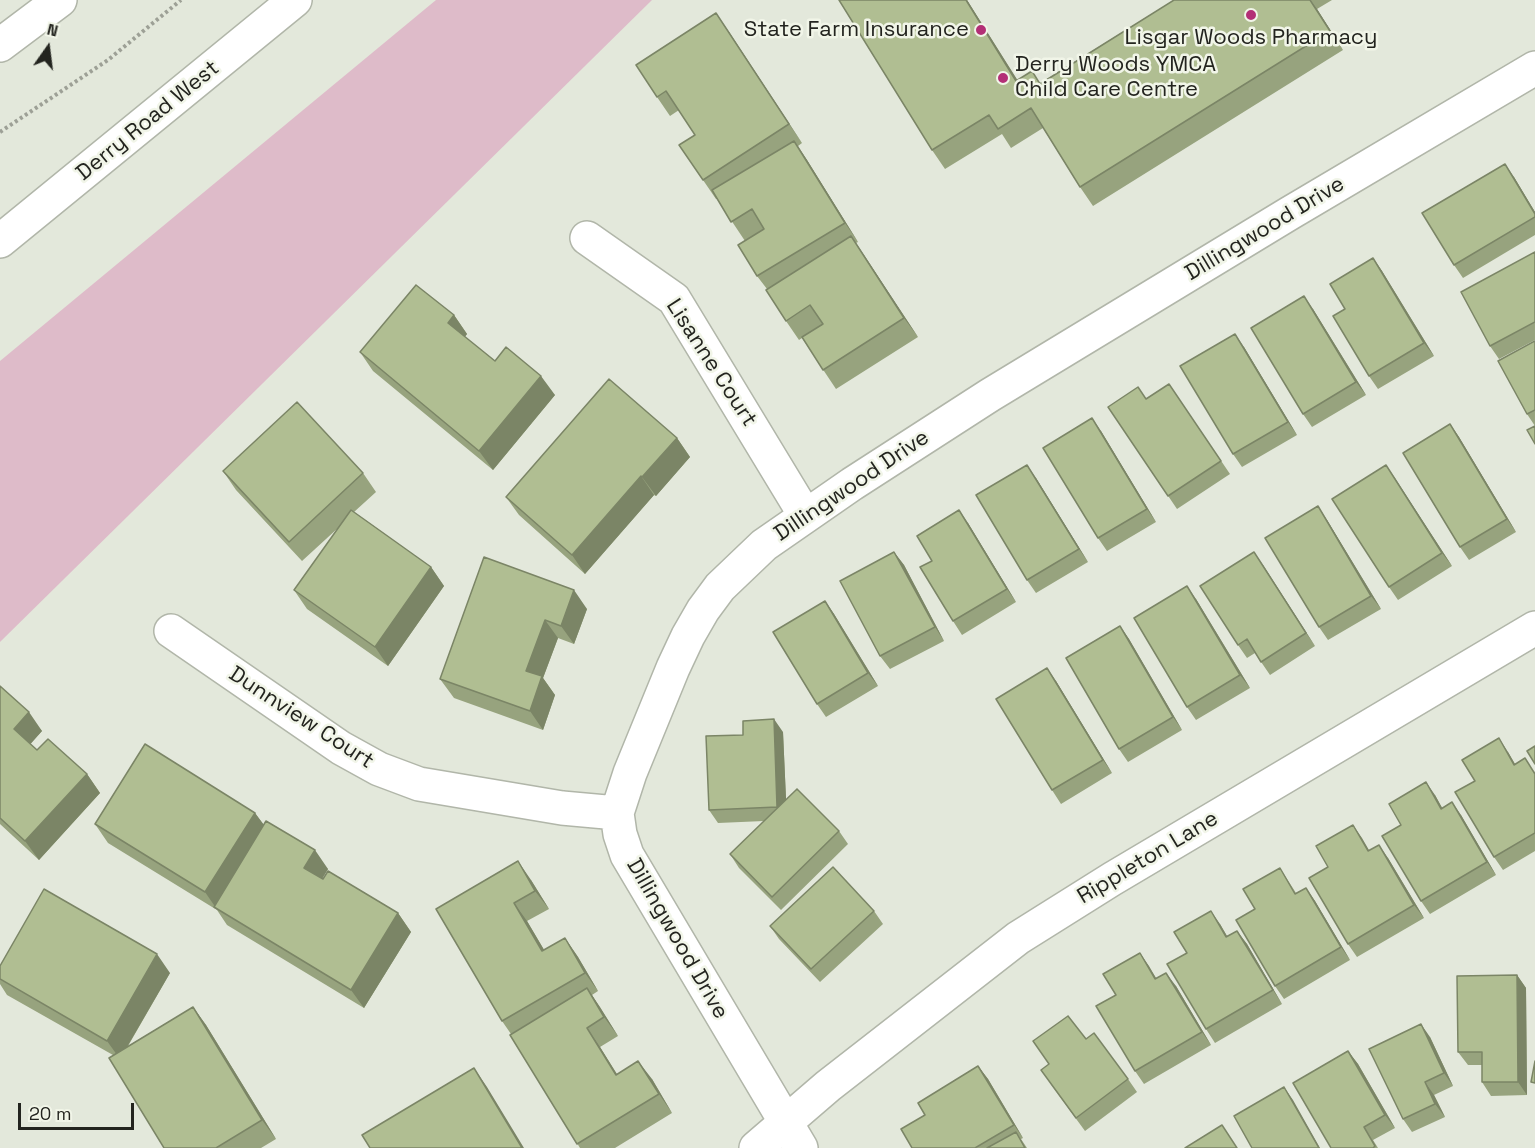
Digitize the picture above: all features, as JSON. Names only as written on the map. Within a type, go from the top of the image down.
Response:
[{"type":"street","points":[[0,45],[60,0]]},
{"type":"street","name":"Derry Road West","points":[[0,241],[295,0]]},
{"type":"street","name":"Dillingwood Drive","points":[[793,1136],[627,855],[620,834],[617,813],[630,773],[673,668],[703,610],[740,565],[805,515],[990,395],[1535,68]]},
{"type":"street","name":"Lisanne Court","points":[[587,238],[674,299],[805,515]]},
{"type":"street","name":"Rippleton Lane","points":[[756,1148],[793,1136],[828,1086],[1018,938],[1112,879],[1535,628]]},
{"type":"street","name":"Dunnview Court","points":[[171,631],[340,748],[378,769],[419,784],[562,808],[617,813]]},
{"type":"path","points":[[0,132],[108,60],[181,0]]},
{"type":"shaded area","points":[[436,0],[652,0],[0,642],[0,361]]},
{"type":"building","points":[[839,0],[966,0],[1016,81],[1032,71],[1040,84],[1174,0],[1310,0],[1330,31],[1080,187],[1031,108],[998,129],[989,115],[932,150]]},
{"type":"building","points":[[716,13],[789,124],[703,180],[679,145],[695,135],[666,91],[657,97],[636,65]]},
{"type":"building","points":[[794,141],[845,223],[757,276],[738,245],[764,229],[752,209],[731,222],[712,190]]},
{"type":"building","points":[[1505,164],[1535,217],[1454,265],[1422,213]]},
{"type":"building","points":[[851,236],[904,318],[823,370],[802,337],[823,324],[810,305],[786,321],[766,290]]},
{"type":"building","points":[[1535,252],[1535,322],[1490,346],[1461,292]]},
{"type":"building","points":[[1373,258],[1424,343],[1369,376],[1333,316],[1345,309],[1330,284]]},
{"type":"building","points":[[416,285],[454,315],[448,323],[495,361],[506,347],[541,376],[479,451],[360,352]]},
{"type":"building","points":[[1304,296],[1356,382],[1303,414],[1251,328]]},
{"type":"building","points":[[1235,334],[1288,422],[1233,454],[1180,366]]},
{"type":"building","points":[[1535,341],[1535,410],[1527,414],[1498,361]]},
{"type":"building","points":[[609,379],[677,438],[572,555],[506,497]]},
{"type":"building","points":[[1169,384],[1221,461],[1168,496],[1108,407],[1138,387],[1146,399]]},
{"type":"building","points":[[297,402],[363,473],[289,542],[223,471]]},
{"type":"building","points":[[1092,418],[1147,509],[1098,538],[1043,448]]},
{"type":"building","points":[[1450,424],[1507,519],[1460,547],[1403,453]]},
{"type":"building","points":[[1535,426],[1535,444],[1527,430]]},
{"type":"building","points":[[1027,465],[1079,549],[1027,580],[976,495]]},
{"type":"building","points":[[1386,465],[1442,553],[1389,587],[1332,499]]},
{"type":"building","points":[[1318,506],[1371,596],[1319,627],[1265,538]]},
{"type":"building","points":[[351,510],[431,567],[375,647],[294,590]]},
{"type":"building","points":[[959,510],[1007,589],[953,621],[920,567],[932,561],[917,536]]},
{"type":"building","points":[[894,552],[935,627],[880,656],[840,581]]},
{"type":"building","points":[[1254,552],[1306,633],[1261,662],[1247,639],[1238,645],[1200,586]]},
{"type":"building","points":[[484,557],[574,590],[561,626],[545,620],[526,671],[542,676],[530,711],[440,679]]},
{"type":"building","points":[[1187,586],[1240,675],[1187,707],[1134,618]]},
{"type":"building","points":[[825,601],[868,673],[817,704],[773,632]]},
{"type":"building","points":[[1120,626],[1173,717],[1119,749],[1066,658]]},
{"type":"building","points":[[1047,668],[1103,760],[1052,790],[996,699]]},
{"type":"building","points":[[0,686],[29,712],[14,729],[37,750],[48,739],[87,774],[25,841],[0,818]]},
{"type":"building","points":[[774,719],[777,807],[709,810],[706,736],[743,735],[743,721]]},
{"type":"building","points":[[1499,738],[1514,765],[1525,758],[1535,774],[1535,833],[1494,857],[1455,792],[1475,781],[1462,760]]},
{"type":"building","points":[[145,744],[255,813],[205,892],[95,824]]},
{"type":"building","points":[[1535,746],[1535,764],[1527,751]]},
{"type":"building","points":[[1426,782],[1441,809],[1452,802],[1487,862],[1421,901],[1382,836],[1401,825],[1389,804]]},
{"type":"building","points":[[797,789],[839,831],[772,897],[730,854]]},
{"type":"building","points":[[266,821],[315,850],[304,868],[323,879],[328,871],[398,913],[351,990],[214,907]]},
{"type":"building","points":[[1353,825],[1368,851],[1379,845],[1414,905],[1348,944],[1309,878],[1328,867],[1316,846]]},
{"type":"building","points":[[518,861],[535,891],[514,903],[542,951],[565,938],[585,973],[502,1021],[436,909]]},
{"type":"building","points":[[833,867],[874,911],[811,969],[770,926]]},
{"type":"building","points":[[1280,868],[1295,894],[1306,888],[1341,947],[1275,986],[1236,920],[1255,909],[1243,889]]},
{"type":"building","points":[[44,889],[157,954],[107,1041],[0,979],[0,966]]},
{"type":"building","points":[[1211,911],[1226,937],[1237,931],[1273,990],[1206,1029],[1167,964],[1187,953],[1174,932]]},
{"type":"building","points":[[1140,953],[1155,979],[1166,973],[1202,1032],[1135,1071],[1096,1006],[1116,995],[1103,974]]},
{"type":"building","points":[[1517,975],[1518,1082],[1482,1082],[1482,1052],[1458,1052],[1457,976]]},
{"type":"building","points":[[587,988],[604,1017],[587,1028],[616,1075],[638,1061],[659,1094],[577,1144],[510,1035]]},
{"type":"building","points":[[193,1007],[262,1120],[216,1148],[164,1148],[109,1058]]},
{"type":"building","points":[[1068,1016],[1086,1039],[1094,1033],[1128,1079],[1076,1118],[1041,1070],[1049,1064],[1033,1041]]},
{"type":"building","points":[[1421,1024],[1444,1073],[1425,1082],[1435,1104],[1403,1119],[1369,1049]]},
{"type":"building","points":[[1348,1051],[1385,1115],[1364,1127],[1375,1146],[1373,1148],[1331,1148],[1293,1083]]},
{"type":"building","points":[[1535,1061],[1535,1083],[1531,1082]]},
{"type":"building","points":[[978,1066],[1014,1125],[975,1148],[912,1148],[901,1129],[925,1115],[918,1103]]},
{"type":"building","points":[[474,1068],[522,1148],[370,1148],[362,1135]]},
{"type":"building","points":[[1284,1087],[1319,1148],[1252,1148],[1234,1116]]},
{"type":"building","points":[[1222,1125],[1237,1148],[1185,1148]]},
{"type":"building","points":[[1016,1132],[1025,1148],[987,1148]]},
{"type":"place","name":"Lisgar Woods Pharmacy","points":[[1251,15]]},
{"type":"place","name":"State Farm Insurance","points":[[981,30]]},
{"type":"place","name":"Derry Woods YMCA Child Care Centre","points":[[1003,78]]}]
